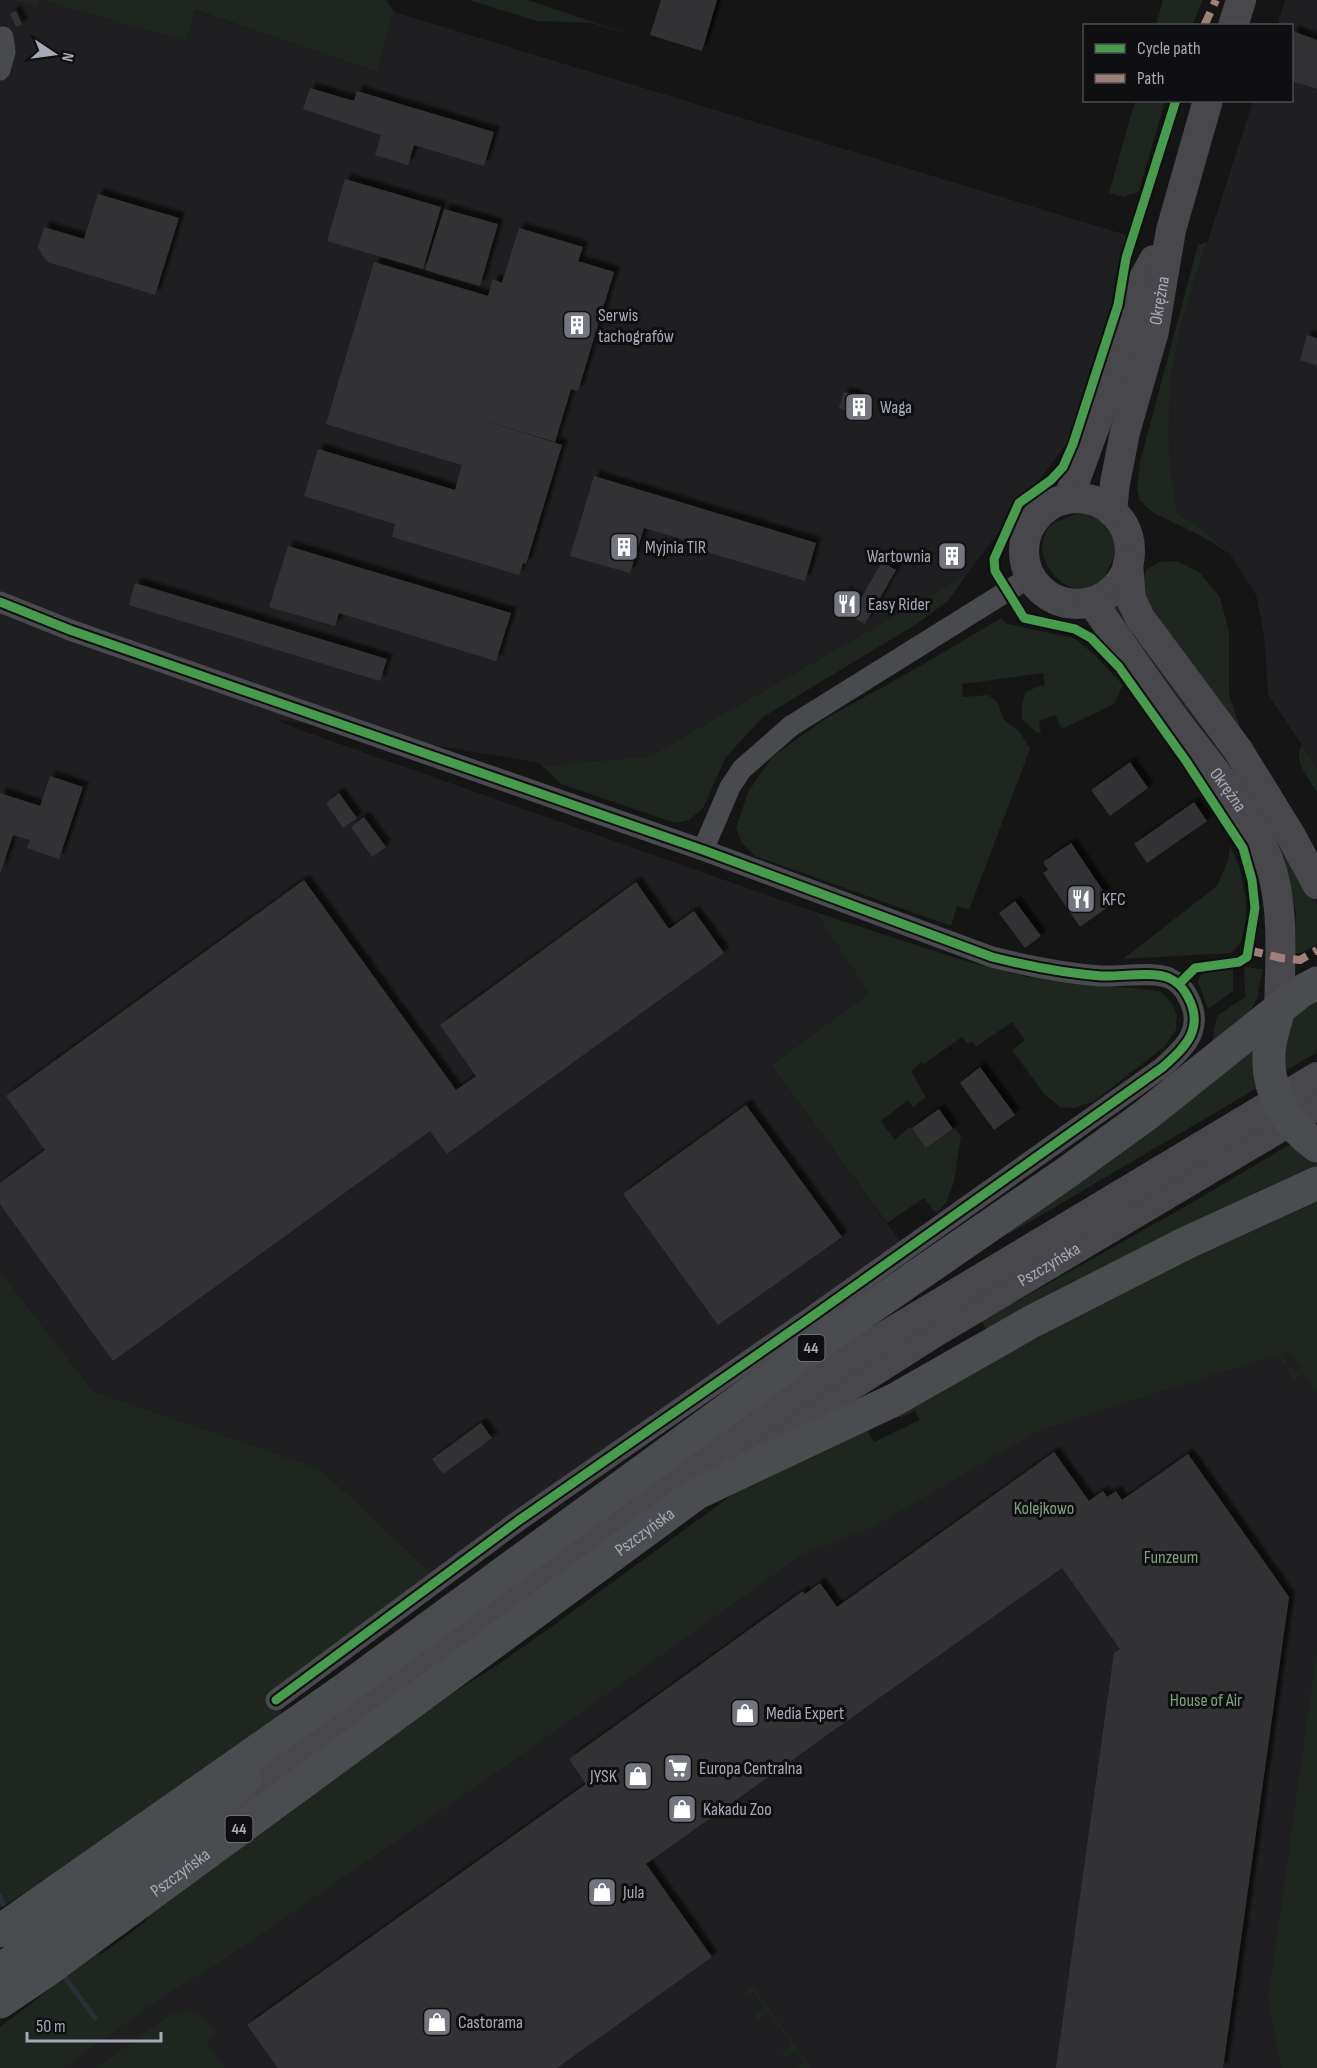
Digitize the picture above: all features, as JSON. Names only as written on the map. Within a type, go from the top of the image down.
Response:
[{"type":"main road","points":[[1234,24],[1241,0]]},
{"type":"main road","name":"Okrężna","points":[[1112,511],[1125,432],[1154,331],[1171,230],[1207,102]]},
{"type":"main road","name":"Okrężna","points":[[1069,497],[1117,365],[1144,278],[1171,230]]},
{"type":"main road","points":[[1069,497],[1087,497],[1112,511],[1123,525],[1130,546],[1128,564],[1121,581],[1108,594],[1092,602],[1075,604],[1057,600],[1042,591],[1030,577],[1024,561],[1024,544],[1028,528],[1038,514],[1052,503],[1069,497]]},
{"type":"main road","name":"Okrężna","points":[[1128,564],[1131,599],[1140,618],[1238,750],[1292,836],[1317,884]]},
{"type":"main road","name":"Okrężna","points":[[1092,602],[1163,704],[1240,806],[1266,853],[1277,894],[1281,958],[1279,1010]]},
{"type":"main road","name":"44","points":[[178,1843],[267,1756],[345,1689],[796,1359],[1066,1173],[1146,1114],[1300,992],[1317,983]]},
{"type":"main road","points":[[1279,1010],[1269,1053],[1269,1073],[1282,1109],[1296,1130],[1315,1144]]},
{"type":"main road","name":"Pszczyńska","points":[[0,1970],[664,1488],[855,1354],[1317,1077]]},
{"type":"main road","name":"Pszczyńska","points":[[0,2002],[46,1971],[814,1409],[935,1332],[1317,1105]]},
{"type":"main road","name":"44","points":[[697,1493],[894,1401],[1041,1317],[1186,1243],[1317,1183]]},
{"type":"main road","points":[[0,1931],[345,1689]]},
{"type":"street","points":[[0,70],[5,52],[3,37]]},
{"type":"street","points":[[703,850],[730,787],[742,769],[791,726],[1030,577]]},
{"type":"street","points":[[0,602],[70,630],[703,850],[992,957],[1066,972],[1169,978],[1184,990],[1194,1008],[1193,1033],[1177,1054],[1163,1067],[807,1320],[518,1521],[276,1700]]},
{"type":"shaded area","points":[[0,0],[11,0],[36,8],[39,0],[186,40],[194,10],[377,72],[394,12],[1133,237],[1081,425],[967,574],[650,756],[552,765],[275,719],[303,731],[815,912],[869,993],[771,1065],[901,1243],[436,1578],[321,1469],[93,1391],[0,1271]]},
{"type":"shaded area","points":[[11,0],[40,0],[37,8]]},
{"type":"shaded area","points":[[40,0],[386,0],[394,12],[377,72],[195,10],[186,41]]},
{"type":"shaded area","points":[[469,0],[528,0],[643,39],[592,23],[537,21]]},
{"type":"shaded area","points":[[1163,0],[1203,0],[1192,24],[1156,24]]},
{"type":"shaded area","points":[[1285,0],[1317,0],[1317,768],[1268,694],[1264,634],[1256,595],[1230,554],[1204,530],[1177,513],[1169,456],[1170,382],[1182,321],[1253,102],[1293,102],[1293,24],[1277,24]]},
{"type":"shaded area","points":[[1135,102],[1165,102],[1139,191],[1124,197],[1109,193]]},
{"type":"shaded area","points":[[1207,242],[1182,321],[1170,382],[1169,456],[1177,513],[1204,530],[1230,554],[1205,538],[1152,512],[1140,501],[1137,489],[1140,462],[1198,245]]},
{"type":"shaded area","points":[[1083,506],[1099,513],[1110,525],[1114,532],[1116,548],[1104,584],[1094,590],[1082,591],[1059,580],[1050,570],[1044,558],[1042,545],[1046,532],[1054,523],[1074,515]]},
{"type":"shaded area","points":[[1177,561],[1199,572],[1220,597],[1229,632],[1229,695],[1243,734],[1145,607],[1142,583],[1146,570],[1159,562]]},
{"type":"shaded area","points":[[967,574],[948,601],[918,623],[763,717],[726,757],[703,808],[689,820],[675,823],[561,784],[539,763],[552,765],[650,756]]},
{"type":"shaded area","points":[[1117,599],[1264,809],[1317,904],[1317,944],[1302,953],[1294,953],[1296,913],[1283,859],[1109,605]]},
{"type":"shaded area","points":[[1001,618],[1007,624],[1074,638],[1096,656],[1123,685],[1114,704],[1062,729],[1055,715],[1039,721],[1041,732],[1037,733],[1022,719],[1022,705],[1025,693],[1045,685],[1043,673],[962,684],[963,697],[988,695],[997,701],[1004,720],[1020,732],[1030,749],[969,910],[957,906],[951,926],[755,856],[742,843],[736,828],[748,792],[772,757],[825,719]]},
{"type":"shaded area","points":[[1302,745],[1317,768],[1317,792],[1300,763],[1299,751]]},
{"type":"shaded area","points":[[1230,845],[1240,869],[1246,900],[1246,919],[1241,943],[1231,953],[1123,959],[1217,886],[1228,860]]},
{"type":"shaded area","points":[[815,912],[965,961],[1028,977],[1160,991],[1171,1002],[1177,1015],[1176,1030],[1165,1046],[1093,1102],[1074,1108],[1060,1107],[1044,1094],[1012,1050],[1025,1040],[1012,1022],[976,1047],[972,1042],[968,1044],[962,1037],[924,1064],[922,1062],[911,1071],[926,1097],[913,1107],[908,1100],[881,1121],[895,1140],[909,1127],[912,1128],[926,1147],[955,1128],[961,1136],[954,1182],[946,1203],[936,1213],[924,1198],[887,1223],[771,1065],[869,993]]},
{"type":"shaded area","points":[[1233,967],[1233,991],[1208,1009],[1198,982],[1201,976],[1208,969]]},
{"type":"shaded area","points":[[1244,967],[1263,969],[1257,998],[1248,1015],[1211,1047],[1217,1016],[1245,997]]},
{"type":"shaded area","points":[[1317,1002],[1317,1052],[1286,1071],[1284,1056],[1291,1024],[1300,1012]]},
{"type":"shaded area","points":[[1257,1044],[1257,1088],[1009,1234],[1005,1229]]},
{"type":"shaded area","points":[[1292,1143],[1317,1158],[1317,1169],[987,1331],[982,1321],[1186,1206]]},
{"type":"shaded area","points":[[1317,1196],[1317,1392],[1304,1373],[1294,1380],[1286,1368],[1289,1366],[1295,1374],[1302,1369],[1289,1351],[1281,1354],[1287,1362],[1284,1365],[1276,1355],[1040,1430],[873,1527],[800,1556],[510,1763],[213,1967],[173,1990],[63,2068],[0,2068],[0,2027],[87,1957],[103,1953],[144,1923],[160,1900],[429,1708],[493,1668],[551,1627],[743,1487],[867,1429],[874,1442],[920,1420],[915,1411],[898,1417],[900,1404],[1092,1304]]},
{"type":"shaded area","points":[[0,1271],[93,1391],[321,1469],[436,1578],[268,1694],[285,1717],[0,1908]]},
{"type":"shaded area","name":"Europa Centralna","points":[[1317,1274],[1317,1933],[1297,2068],[0,2068],[371,1778]]},
{"type":"shaded area","points":[[1317,1650],[1317,2068],[1281,2068],[1268,1999]]},
{"type":"shaded area","points":[[753,1986],[811,2068],[795,2068],[804,2062],[796,2051],[785,2058],[781,2053],[792,2045],[769,2013],[758,2020],[754,2015],[764,2007],[753,1991],[742,1999],[742,1996]]},
{"type":"shaded area","points":[[187,2011],[201,2016],[217,2034],[206,2042],[225,2068],[96,2068],[172,2014]]},
{"type":"building","points":[[661,0],[717,0],[702,51],[650,35]]},
{"type":"building","points":[[16,11],[22,24],[16,27],[10,14]]},
{"type":"building","points":[[1293,31],[1317,40],[1317,89],[1293,81]]},
{"type":"building","points":[[310,88],[354,101],[357,91],[494,132],[484,166],[414,145],[408,165],[375,155],[381,135],[303,109]]},
{"type":"building","points":[[345,179],[441,207],[423,269],[327,241]]},
{"type":"building","points":[[98,194],[179,218],[155,295],[48,262],[42,255],[38,247],[44,227],[84,239]]},
{"type":"building","points":[[444,209],[498,224],[480,286],[425,270]]},
{"type":"building","points":[[519,228],[583,247],[578,261],[614,272],[578,391],[571,389],[555,442],[470,416],[562,445],[526,564],[523,563],[519,575],[392,537],[395,524],[304,496],[318,449],[455,490],[462,465],[326,424],[374,262],[488,296],[493,279],[502,283]]},
{"type":"building","points":[[1307,335],[1317,338],[1317,366],[1300,360]]},
{"type":"building","points":[[844,392],[857,396],[856,399],[865,402],[859,422],[850,419],[852,412],[839,408]]},
{"type":"building","points":[[594,476],[816,543],[805,581],[683,545],[685,540],[644,528],[630,573],[570,556]]},
{"type":"building","points":[[288,546],[511,613],[496,661],[339,613],[335,626],[269,607]]},
{"type":"building","name":"Wartownia","points":[[948,547],[960,551],[956,565],[944,562]]},
{"type":"building","points":[[882,562],[896,570],[865,624],[836,607],[845,592],[860,600]]},
{"type":"building","points":[[135,583],[387,659],[380,681],[129,605]]},
{"type":"building","points":[[1130,762],[1148,788],[1110,816],[1091,790]]},
{"type":"building","points":[[50,776],[83,787],[59,859],[27,848],[30,840],[13,835],[0,874],[0,793],[40,806]]},
{"type":"building","points":[[339,793],[357,818],[343,828],[326,803]]},
{"type":"building","points":[[1194,802],[1207,821],[1147,863],[1134,844]]},
{"type":"building","points":[[364,817],[386,847],[372,857],[351,827]]},
{"type":"building","points":[[1071,843],[1112,904],[1080,927],[1043,873],[1048,870],[1043,862]]},
{"type":"building","points":[[304,880],[456,1090],[476,1076],[440,1025],[636,882],[669,929],[694,911],[724,953],[447,1154],[430,1131],[113,1361],[0,1204],[0,1183],[45,1150],[6,1096]]},
{"type":"building","points":[[1015,901],[1041,936],[1025,948],[999,913]]},
{"type":"building","points":[[980,1067],[1015,1115],[994,1130],[960,1083]]},
{"type":"building","points":[[746,1105],[842,1237],[718,1325],[623,1194]]},
{"type":"building","points":[[939,1109],[953,1129],[926,1148],[912,1128]]},
{"type":"building","points":[[481,1423],[492,1438],[443,1474],[432,1459]]},
{"type":"building","name":"Europa Centralna","points":[[1054,1452],[1089,1501],[1103,1491],[1107,1497],[1116,1491],[1122,1500],[1188,1454],[1289,1597],[1223,2068],[1056,2068],[1114,1653],[1120,1649],[1062,1568],[646,1864],[712,1957],[557,2068],[278,2068],[247,2025],[586,1784],[569,1759],[803,1591],[805,1594],[820,1583],[837,1607]]},
{"type":"waterway","points":[[0,1896],[3,1904]]},
{"type":"waterway","points":[[66,1979],[95,2018]]},
{"type":"marked path","points":[[1205,24],[1216,0]]},
{"type":"marked path","points":[[1248,950],[1300,960],[1317,950]]},
{"type":"cycle path","points":[[1175,102],[1126,258],[1118,305],[1073,444],[1063,467],[1051,480],[1019,503],[994,559],[995,571],[1024,618],[1075,629],[1091,638],[1119,667],[1186,761],[1243,848],[1252,880],[1255,908],[1247,957],[1239,962],[1195,968],[1179,984]]},
{"type":"cycle path","points":[[0,602],[70,630],[703,850],[992,957],[1087,975],[1154,975],[1169,978],[1183,989],[1193,1008],[1194,1019],[1190,1036],[1179,1052],[1163,1067],[807,1320],[518,1521],[276,1700]]},
{"type":"place","name":"Serwis tachografów","points":[[577,325]]},
{"type":"place","name":"Waga","points":[[859,407]]},
{"type":"place","name":"Myjnia TIR","points":[[624,547]]},
{"type":"place","name":"Wartownia","points":[[952,556]]},
{"type":"place","name":"Easy Rider","points":[[847,604]]},
{"type":"place","name":"KFC","points":[[1081,899]]},
{"type":"place","name":"Media Expert","points":[[745,1713]]},
{"type":"place","name":"Europa Centralna","points":[[678,1768]]},
{"type":"place","name":"JYSK","points":[[638,1776]]},
{"type":"place","name":"Kakadu Zoo","points":[[682,1809]]},
{"type":"place","name":"Jula","points":[[602,1892]]},
{"type":"place","name":"Castorama","points":[[437,2022]]},
{"type":"park label","name":"Kolejkowo","points":[[1044,1508]]},
{"type":"park label","name":"Funzeum","points":[[1171,1557]]},
{"type":"park label","name":"House of Air","points":[[1206,1700]]}]
